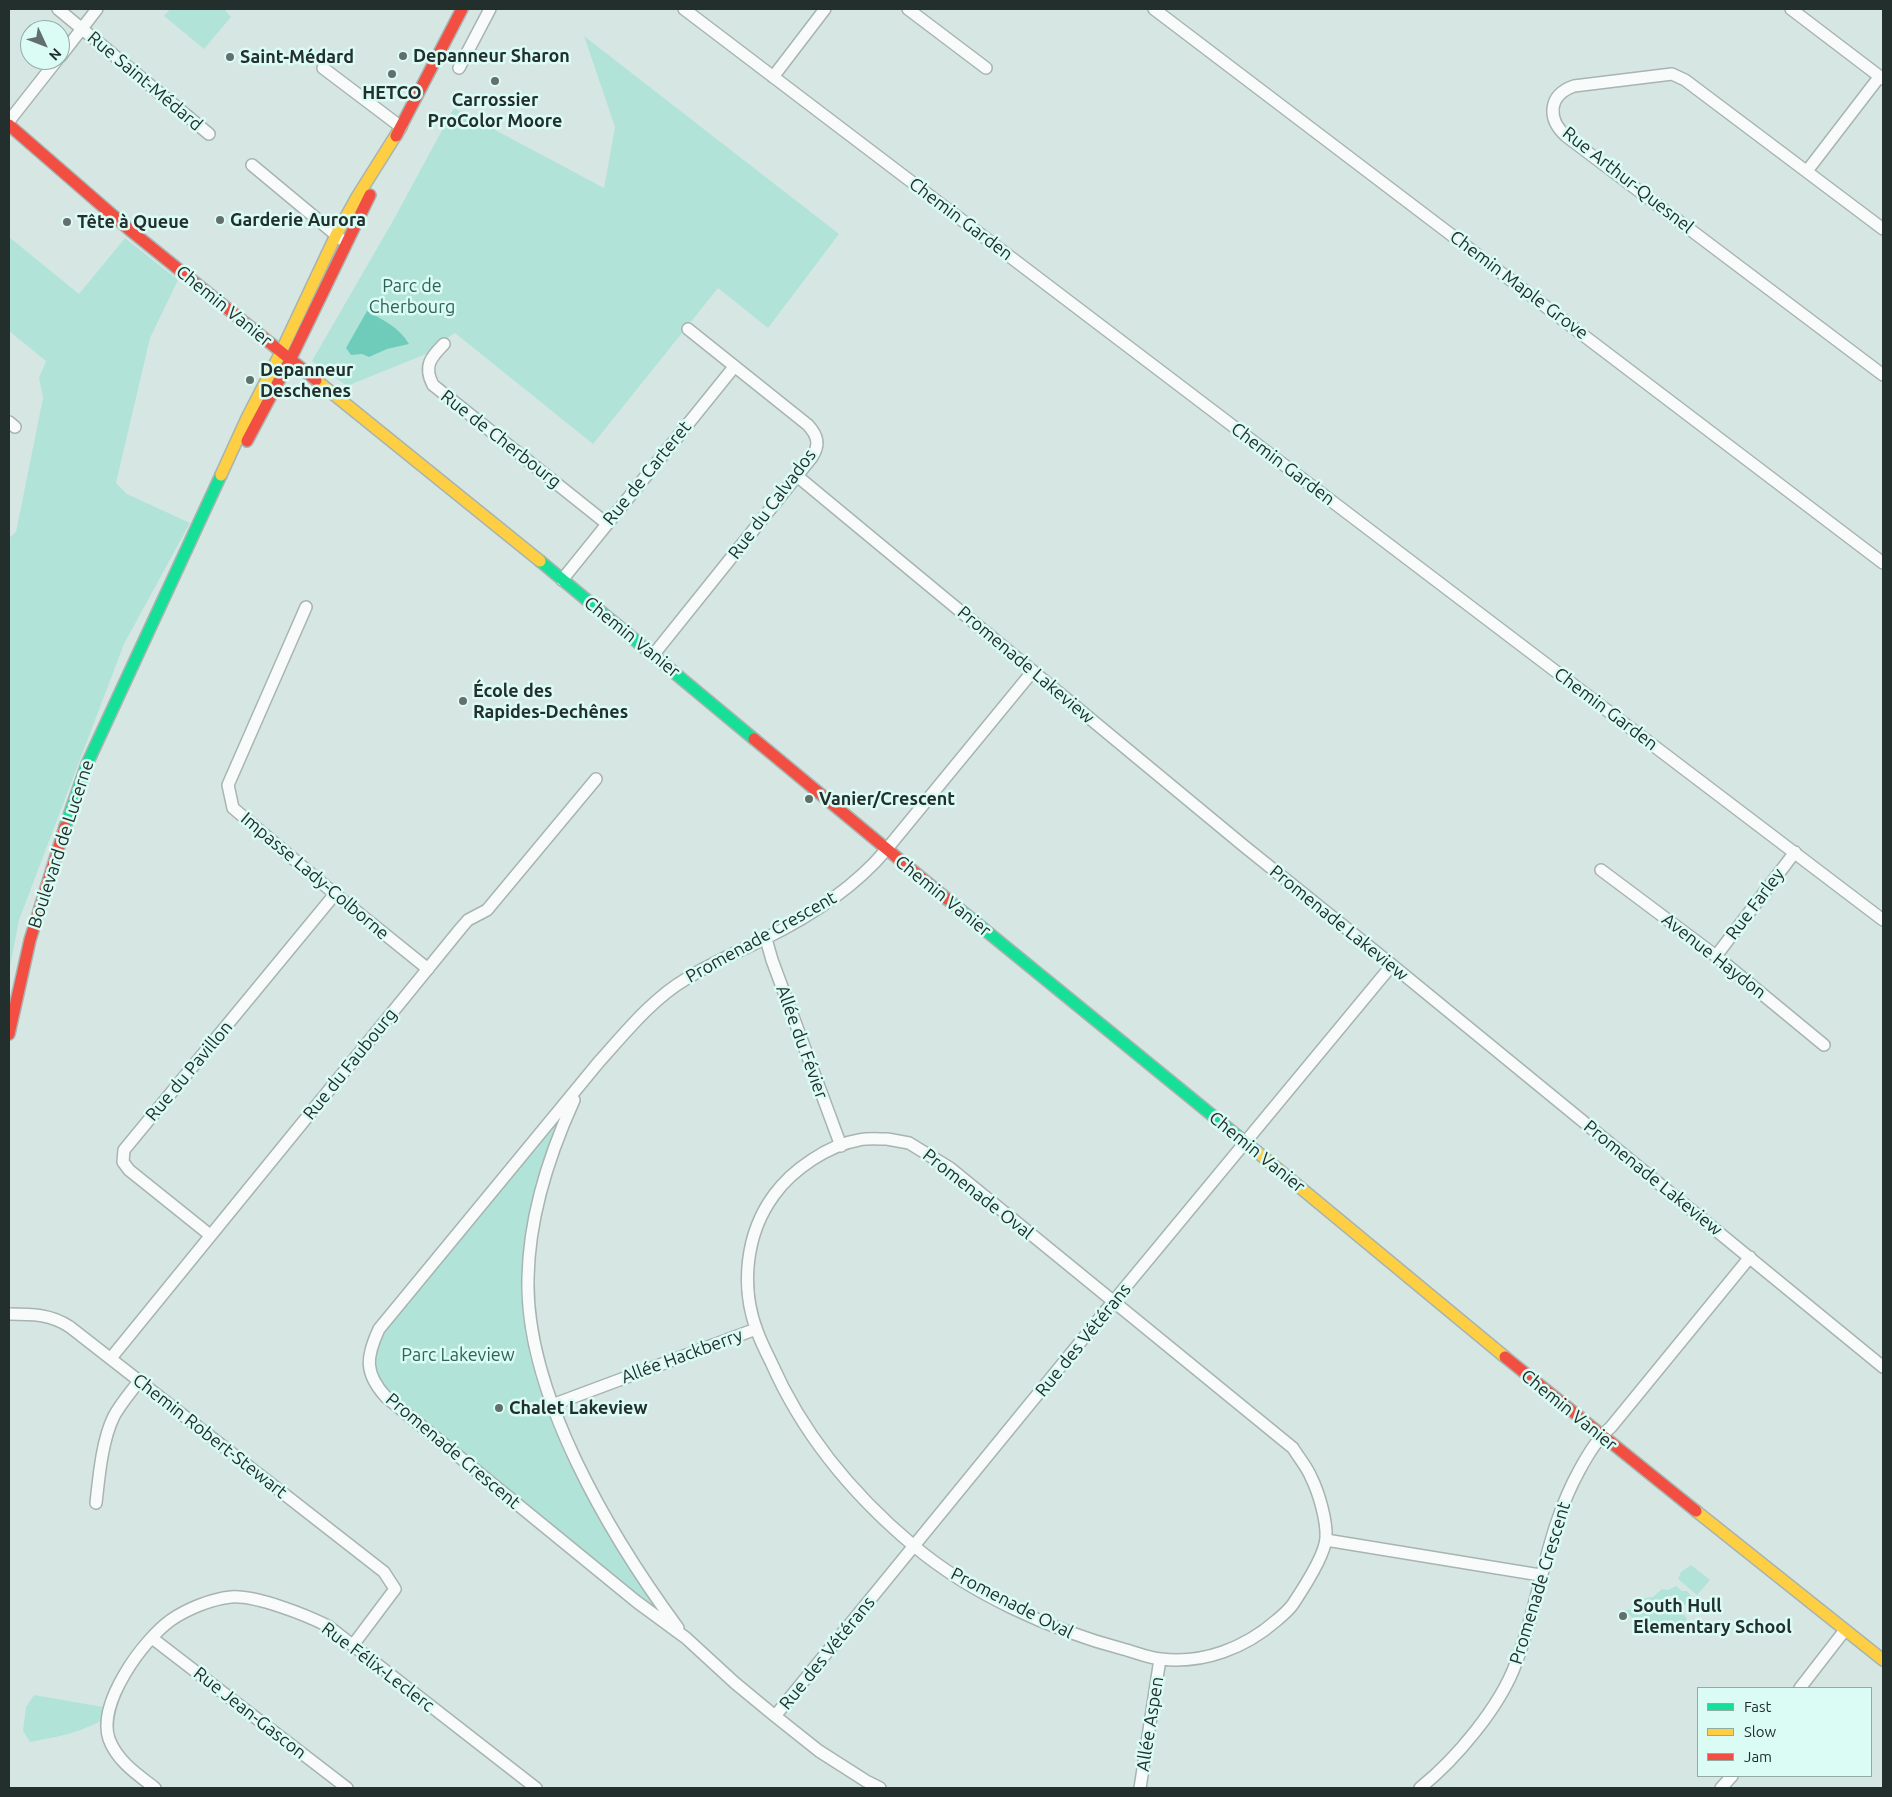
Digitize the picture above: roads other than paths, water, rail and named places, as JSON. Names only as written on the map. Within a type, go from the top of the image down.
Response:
[{"type":"street","name":"Rue Saint-Médard","points":[[58,9],[209,134]]},
{"type":"street","points":[[70,44],[97,9]]},
{"type":"street","name":"Boulevard de Lucerne","points":[[9,1034],[24,960],[76,791],[95,746],[186,553],[286,356],[348,243],[401,127],[462,9]]},
{"type":"street","points":[[459,68],[490,9]]},
{"type":"street","name":"Chemin Garden","points":[[684,9],[1883,920]]},
{"type":"street","points":[[773,77],[825,9]]},
{"type":"street","points":[[908,9],[986,68]]},
{"type":"street","name":"Chemin Maple Grove","points":[[1154,9],[1883,563]]},
{"type":"street","points":[[1791,9],[1881,78],[1807,171]]},
{"type":"street","points":[[323,68],[401,127]]},
{"type":"street","points":[[9,123],[49,70]]},
{"type":"street","name":"Rue Arthur-Quesnel","points":[[1883,229],[1685,80],[1672,74],[1574,86],[1566,88],[1555,101],[1553,108],[1556,124],[1566,136],[1883,375]]},
{"type":"street","name":"Chemin Vanier","points":[[9,123],[131,231],[335,394],[654,654],[886,850],[1246,1142],[1601,1436],[1883,1660]]},
{"type":"street","name":"Boulevard de Lucerne","points":[[286,356],[336,235],[357,197],[401,127]]},
{"type":"street","points":[[252,165],[348,243]]},
{"type":"street","name":"Rue du Calvados","points":[[654,654],[797,476],[816,451],[818,444],[814,431],[688,329]]},
{"type":"street","name":"Rue de Cherbourg","points":[[444,344],[431,357],[428,372],[433,385],[606,523]]},
{"type":"street","name":"Rue de Carteret","points":[[562,580],[606,523],[734,367]]},
{"type":"street","name":"Promenade Lakeview","points":[[797,476],[1244,846],[1883,1367]]},
{"type":"street","name":"Impasse Lady-Colborne","points":[[306,606],[228,785],[233,808],[428,969]]},
{"type":"street","name":"Promenade Crescent","points":[[880,1788],[866,1782],[819,1750],[775,1716],[734,1683],[686,1638],[637,1602],[386,1397],[376,1386],[371,1375],[369,1362],[372,1344],[379,1329],[627,1030],[655,1003],[684,980],[724,958],[766,939],[853,884],[871,868],[1034,671]]},
{"type":"street","name":"Rue du Faubourg","points":[[111,1358],[468,920],[487,910],[596,779]]},
{"type":"street","name":"Rue Farley","points":[[1716,956],[1795,852]]},
{"type":"street","name":"Avenue Haydon","points":[[1601,870],[1716,956],[1824,1045]]},
{"type":"street","name":"Rue du Pavillon","points":[[210,1235],[129,1170],[123,1162],[124,1150],[335,894]]},
{"type":"street","name":"Allée du Févier","points":[[766,939],[772,960],[841,1146]]},
{"type":"street","name":"Rue des Vétérans","points":[[775,1716],[1113,1302],[1392,965]]},
{"type":"street","name":"Promenade Crescent","points":[[581,1084],[550,1161],[536,1210],[531,1244],[528,1278],[529,1302],[541,1370],[552,1405],[593,1494],[658,1601],[686,1638]]},
{"type":"street","name":"Promenade Oval","points":[[888,1139],[910,1143],[950,1168],[1113,1302],[1293,1448],[1311,1477],[1322,1506],[1326,1540],[1311,1577],[1290,1609],[1260,1634],[1229,1650],[1196,1658],[1160,1659],[1065,1632],[980,1590],[944,1569],[914,1546],[850,1485],[821,1450],[797,1414],[756,1329],[749,1294],[748,1267],[753,1236],[764,1208],[782,1184],[808,1162],[841,1146],[859,1140],[888,1139]]},
{"type":"street","name":"Promenade Crescent","points":[[1420,1788],[1457,1753],[1499,1698],[1516,1666],[1536,1600],[1540,1575],[1565,1497],[1592,1447],[1611,1427],[1750,1257]]},
{"type":"street","name":"Chemin Robert-Stewart","points":[[9,1314],[34,1314],[55,1318],[70,1327],[384,1572],[395,1589],[353,1645]]},
{"type":"street","name":"Allée Hackberry","points":[[552,1405],[756,1329]]},
{"type":"street","points":[[96,1503],[98,1479],[110,1425],[119,1408],[139,1381]]},
{"type":"street","points":[[1326,1540],[1540,1575]]},
{"type":"street","name":"Rue Félix-Leclerc","points":[[155,1788],[128,1766],[109,1739],[107,1729],[109,1708],[115,1694],[138,1655],[152,1638],[171,1621],[193,1609],[221,1599],[241,1597],[304,1615],[328,1626],[536,1788]]},
{"type":"street","points":[[1801,1687],[1845,1630]]},
{"type":"street","name":"Rue Jean-Gascon","points":[[152,1638],[347,1788]]},
{"type":"street","name":"Allée Aspen","points":[[1140,1788],[1160,1659]]},
{"type":"street","points":[[1721,1788],[1731,1777]]},
{"type":"place","name":"Depanneur Sharon","points":[[403,56]]},
{"type":"place","name":"Saint-Médard","points":[[230,57]]},
{"type":"place","name":"HETCO","points":[[392,74]]},
{"type":"place","name":"Carrossier ProColor Moore","points":[[495,81]]},
{"type":"place","name":"Garderie Aurora","points":[[220,220]]},
{"type":"place","name":"Tête à Queue","points":[[67,222]]},
{"type":"place","name":"Depanneur Deschenes","points":[[250,380]]},
{"type":"place","name":"École des Rapides-Dechênes","points":[[463,701]]},
{"type":"place","name":"Vanier/Crescent","points":[[809,799]]},
{"type":"place","name":"Chalet Lakeview","points":[[499,1408]]},
{"type":"place","name":"South Hull Elementary School","points":[[1623,1616]]},
{"type":"park label","name":"Parc de Cherbourg","points":[[412,296]]},
{"type":"park label","name":"Parc Lakeview","points":[[458,1355]]}]
